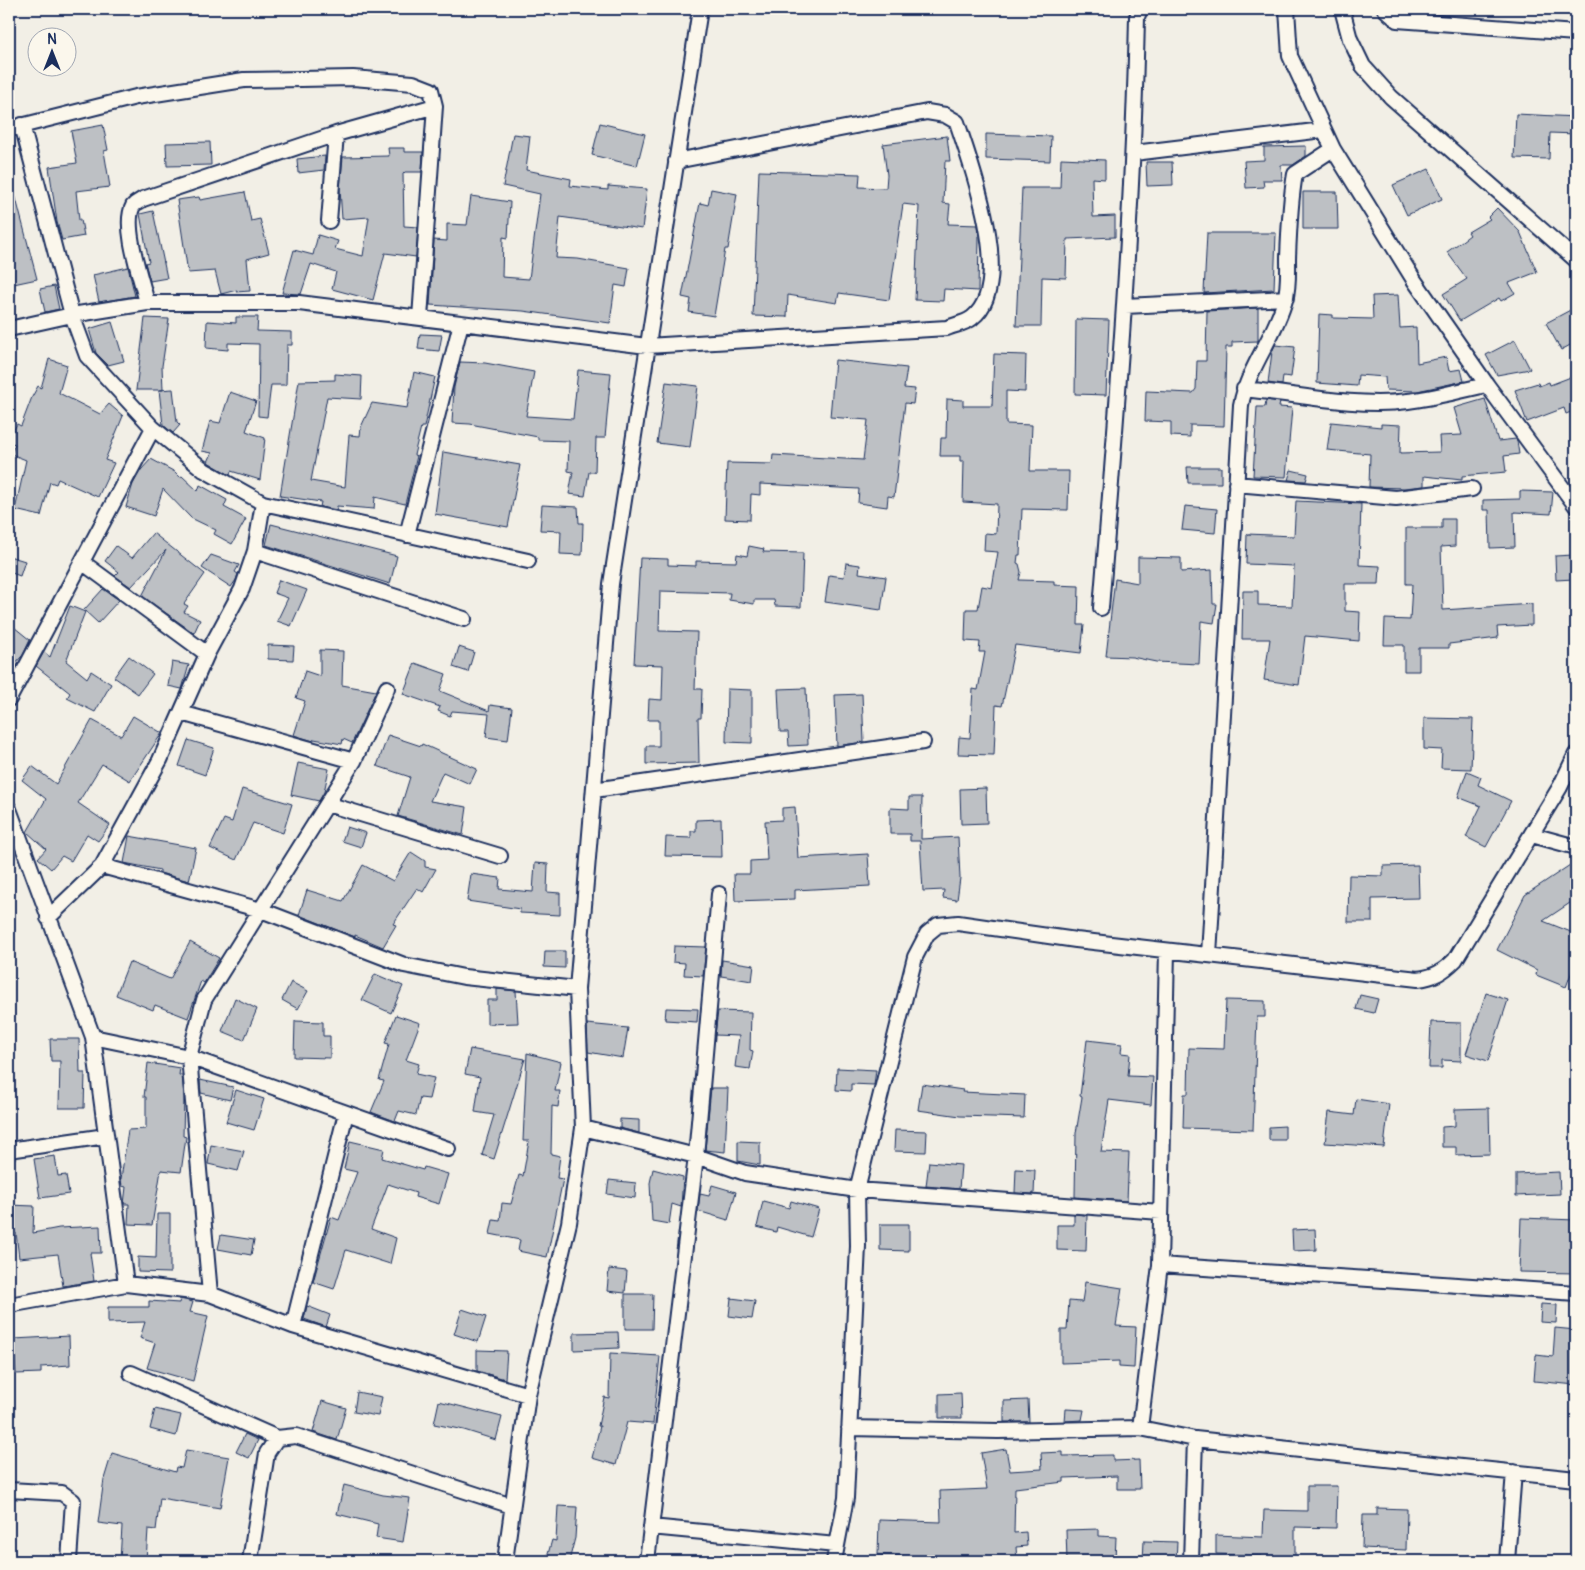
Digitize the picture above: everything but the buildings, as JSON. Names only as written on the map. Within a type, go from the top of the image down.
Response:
[{"type":"street","points":[[505,1561],[528,1395],[568,1223],[583,1128],[578,990],[610,584],[700,9]]},
{"type":"street","points":[[1102,608],[1125,306],[1134,153],[1137,17],[1140,9]]},
{"type":"street","points":[[1286,9],[1290,56],[1332,149],[1414,280],[1487,385],[1576,506]]},
{"type":"street","points":[[1342,9],[1350,39],[1363,66],[1391,98],[1576,260]]},
{"type":"street","points":[[1385,9],[1397,20],[1576,33]]},
{"type":"street","points":[[420,318],[435,106],[431,90],[413,83],[353,78],[244,80],[136,98],[16,127],[72,315],[87,356],[153,428],[204,470],[263,503],[528,561]]},
{"type":"street","points":[[147,303],[131,238],[130,217],[134,205],[143,199],[336,134],[435,106]]},
{"type":"street","points":[[9,329],[72,315],[147,303],[299,303],[647,346],[947,328],[972,318],[982,304],[990,285],[992,257],[981,197],[957,122],[945,115],[927,112],[676,161]]},
{"type":"street","points":[[1134,153],[1323,130]]},
{"type":"street","points":[[328,221],[336,134]]},
{"type":"street","points":[[1209,955],[1240,405],[1252,368],[1278,321],[1286,298],[1290,198],[1295,174],[1332,149]]},
{"type":"street","points":[[1125,306],[1286,298]]},
{"type":"street","points":[[407,535],[461,323]]},
{"type":"street","points":[[1244,389],[1362,402],[1408,402],[1487,385]]},
{"type":"street","points":[[9,699],[153,428]]},
{"type":"street","points":[[1236,484],[1396,498],[1472,490]]},
{"type":"street","points":[[48,918],[102,866],[160,760],[206,654],[242,589],[255,552],[263,503]]},
{"type":"street","points":[[255,552],[464,619]]},
{"type":"street","points":[[82,562],[206,654]]},
{"type":"street","points":[[210,1294],[189,1057],[204,1000],[354,761],[387,688]]},
{"type":"street","points":[[181,712],[354,761]]},
{"type":"street","points":[[594,790],[924,742]]},
{"type":"street","points":[[834,1561],[846,1498],[858,1246],[857,1190],[915,957],[927,934],[938,925],[958,923],[1167,950],[1418,979],[1434,977],[1444,971],[1455,960],[1532,835],[1560,787],[1576,754]]},
{"type":"street","points":[[327,804],[500,856]]},
{"type":"street","points":[[9,811],[93,1036],[126,1284]]},
{"type":"street","points":[[1532,835],[1576,847]]},
{"type":"street","points":[[102,866],[262,910],[404,965],[464,977],[578,990]]},
{"type":"street","points":[[647,1561],[696,1156],[719,894]]},
{"type":"street","points":[[1140,1428],[1160,1265],[1167,950]]},
{"type":"street","points":[[93,1036],[189,1057],[448,1149]]},
{"type":"street","points":[[293,1326],[346,1113]]},
{"type":"street","points":[[583,1128],[696,1156],[745,1173],[857,1190],[1162,1212]]},
{"type":"street","points":[[9,1150],[106,1136]]},
{"type":"street","points":[[1160,1265],[1576,1293]]},
{"type":"street","points":[[9,1305],[126,1284],[210,1294],[293,1326],[528,1395]]},
{"type":"street","points":[[131,1373],[278,1438],[296,1436],[512,1506]]},
{"type":"street","points":[[849,1428],[998,1430],[1140,1428],[1195,1439],[1576,1478]]},
{"type":"street","points":[[250,1561],[267,1453],[278,1438]]},
{"type":"street","points":[[1191,1561],[1195,1439]]},
{"type":"street","points":[[1507,1561],[1514,1472]]},
{"type":"street","points":[[9,1490],[62,1493],[73,1501],[69,1561]]},
{"type":"street","points":[[652,1527],[836,1545]]}]
